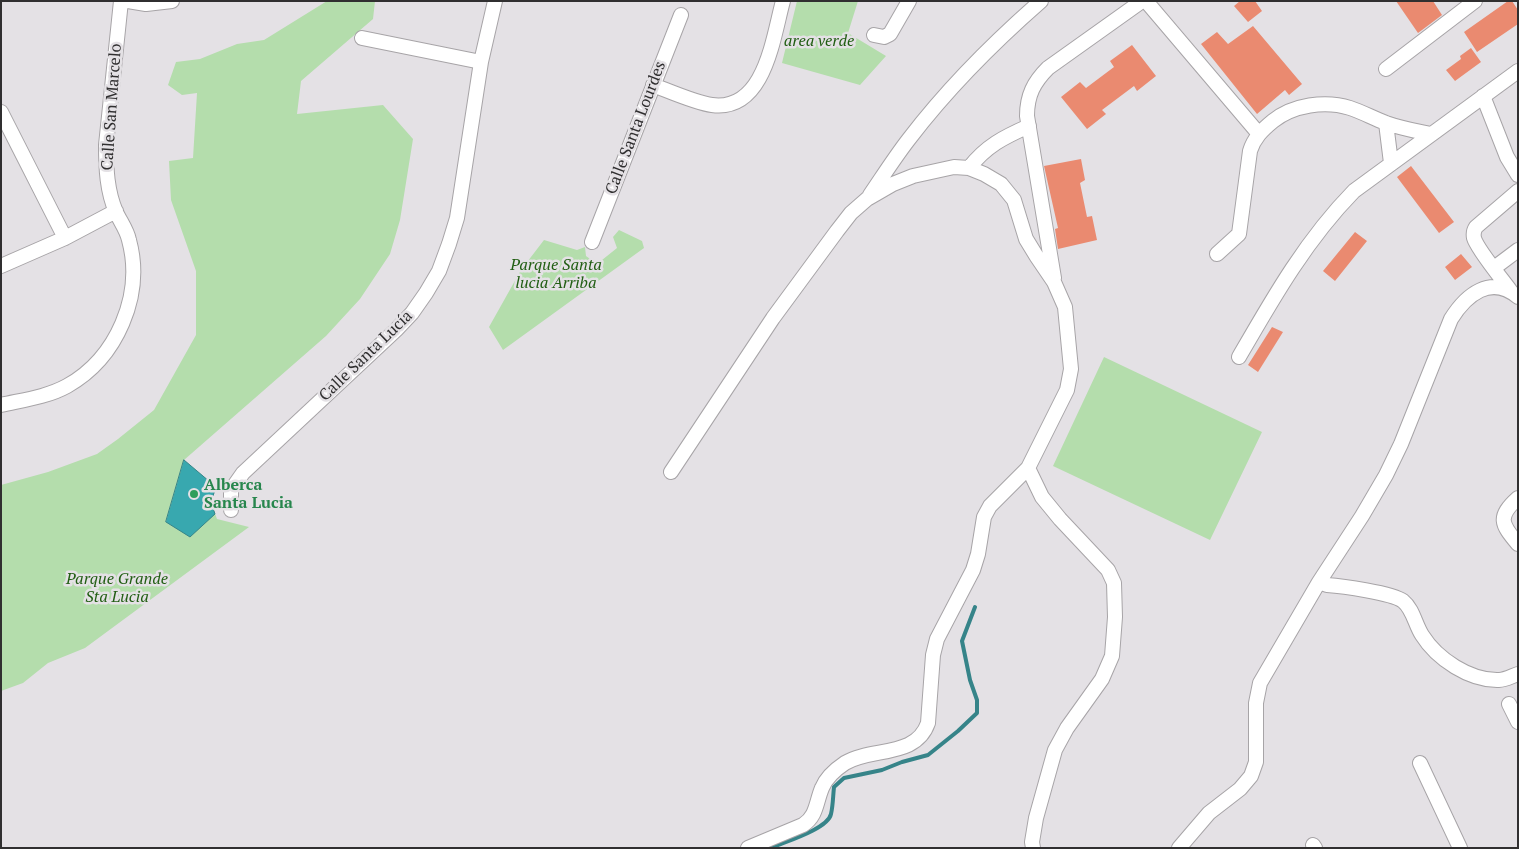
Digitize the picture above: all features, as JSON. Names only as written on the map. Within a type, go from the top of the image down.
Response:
[{"type":"street","name":"Calle San Marcelo","points":[[1,405],[37,397],[66,386],[90,369],[109,346],[124,321],[131,294],[134,266],[129,238],[116,211],[106,169],[106,145],[120,1]]},
{"type":"street","points":[[128,1],[146,4],[172,1]]},
{"type":"street","name":"Calle Santa Lucía","points":[[231,510],[231,490],[243,472],[396,330],[412,313],[439,271],[457,218],[481,62],[495,1]]},
{"type":"street","points":[[653,85],[711,105],[722,105],[745,96],[762,75],[783,1]]},
{"type":"street","points":[[874,35],[884,37],[890,34],[909,1]]},
{"type":"street","points":[[867,199],[909,139],[955,84],[990,48],[1041,1]]},
{"type":"street","points":[[1054,282],[1029,126],[1027,102],[1031,89],[1048,68],[1142,1]]},
{"type":"street","points":[[1146,1],[1259,134]]},
{"type":"street","points":[[1386,68],[1475,1]]},
{"type":"street","name":"Calle Santa Lourdes","points":[[592,242],[681,15]]},
{"type":"street","points":[[362,38],[481,62]]},
{"type":"street","points":[[1239,357],[1284,280],[1335,210],[1354,191],[1518,70]]},
{"type":"street","points":[[1483,96],[1507,157],[1518,175]]},
{"type":"street","points":[[1217,254],[1238,234],[1250,151],[1253,142],[1281,114],[1303,107],[1325,104],[1348,107],[1386,123],[1430,134]]},
{"type":"street","points":[[1,112],[65,238]]},
{"type":"street","points":[[1386,123],[1391,163]]},
{"type":"street","points":[[969,168],[980,154],[994,143],[1029,126]]},
{"type":"street","points":[[671,472],[773,318],[851,213],[867,199],[892,184],[913,176],[954,167],[969,168],[1001,184],[1014,200],[1026,239],[1054,282],[1065,307],[1071,369],[1067,390],[1028,468],[990,506],[984,517],[978,554],[973,570],[937,640],[933,655],[928,723],[925,732],[913,743],[847,762],[835,771],[822,787],[814,814],[810,820],[803,825],[748,848]]},
{"type":"street","points":[[1514,294],[1473,237],[1476,227],[1518,191]]},
{"type":"street","points":[[1,266],[65,238],[116,211]]},
{"type":"street","points":[[1494,268],[1518,250]]},
{"type":"street","points":[[1179,848],[1209,813],[1240,789],[1252,776],[1256,762],[1256,703],[1260,683],[1319,582],[1386,475],[1460,304],[1473,294],[1486,289],[1498,287],[1514,294]]},
{"type":"street","points":[[1028,468],[1039,490],[1060,519],[1108,570],[1114,583],[1115,617],[1112,656],[1102,679],[1067,728],[1055,750],[1036,818],[1032,842],[1034,848]]},
{"type":"street","points":[[1518,498],[1504,514],[1502,522],[1518,544]]},
{"type":"street","points":[[1319,582],[1390,596],[1403,602],[1412,614],[1422,635],[1437,653],[1463,671],[1484,679],[1493,680],[1501,680],[1518,674]]},
{"type":"street","points":[[1509,704],[1518,722]]},
{"type":"street","points":[[1420,763],[1460,848]]},
{"type":"green space","name":"Parque Grande Sta Lucia","points":[[327,1],[375,1],[373,19],[301,81],[297,114],[383,105],[413,139],[400,220],[390,254],[360,299],[326,336],[184,460],[216,487],[211,502],[217,519],[249,527],[85,648],[48,663],[23,683],[1,691],[1,485],[48,472],[97,454],[118,439],[154,410],[196,335],[196,271],[171,200],[169,161],[193,158],[197,93],[182,95],[168,85],[176,62],[200,59],[237,44],[264,40]]},
{"type":"green space","name":"area verde","points":[[797,1],[858,1],[848,33],[886,56],[860,85],[782,63]]},
{"type":"green space","name":"Parque Santa lucia Arriba","points":[[619,230],[642,241],[644,248],[503,350],[489,327],[521,270],[544,240],[577,250],[585,247],[586,256],[593,261],[602,260],[617,248],[613,237]]},
{"type":"green space","points":[[1104,357],[1262,432],[1210,540],[1053,466]]},
{"type":"water","name":"Alberca Santa Lucia","points":[[184,460],[216,487],[211,502],[215,514],[190,537],[166,522]]},
{"type":"building","points":[[1240,1],[1255,1],[1262,11],[1248,22],[1234,6]]},
{"type":"building","points":[[1396,1],[1433,1],[1442,15],[1418,33]]},
{"type":"building","points":[[1508,1],[1512,1],[1518,10],[1518,24],[1477,52],[1464,32]]},
{"type":"building","points":[[1253,26],[1302,84],[1289,95],[1285,90],[1257,114],[1201,44],[1217,32],[1228,44]]},
{"type":"building","points":[[1132,45],[1156,76],[1137,91],[1134,86],[1102,110],[1106,114],[1087,129],[1061,97],[1080,82],[1086,88],[1114,67],[1110,61]]},
{"type":"building","points":[[1471,48],[1481,62],[1455,81],[1446,70],[1461,59],[1460,56]]},
{"type":"building","points":[[1081,159],[1085,180],[1080,183],[1087,217],[1092,216],[1097,240],[1058,249],[1055,229],[1058,228],[1044,166]]},
{"type":"building","points":[[1411,166],[1454,222],[1439,233],[1397,177]]},
{"type":"building","points":[[1355,232],[1367,241],[1335,281],[1323,271]]},
{"type":"building","points":[[1461,254],[1472,267],[1455,280],[1445,267]]},
{"type":"building","points":[[1272,327],[1283,332],[1258,372],[1248,365]]},
{"type":"waterway","points":[[771,848],[814,830],[828,820],[832,811],[834,787],[844,778],[882,770],[928,755],[977,713],[977,700],[970,680],[962,641],[975,607]]},
{"type":"place","name":"Alberca Santa Lucia","points":[[194,494]]}]
